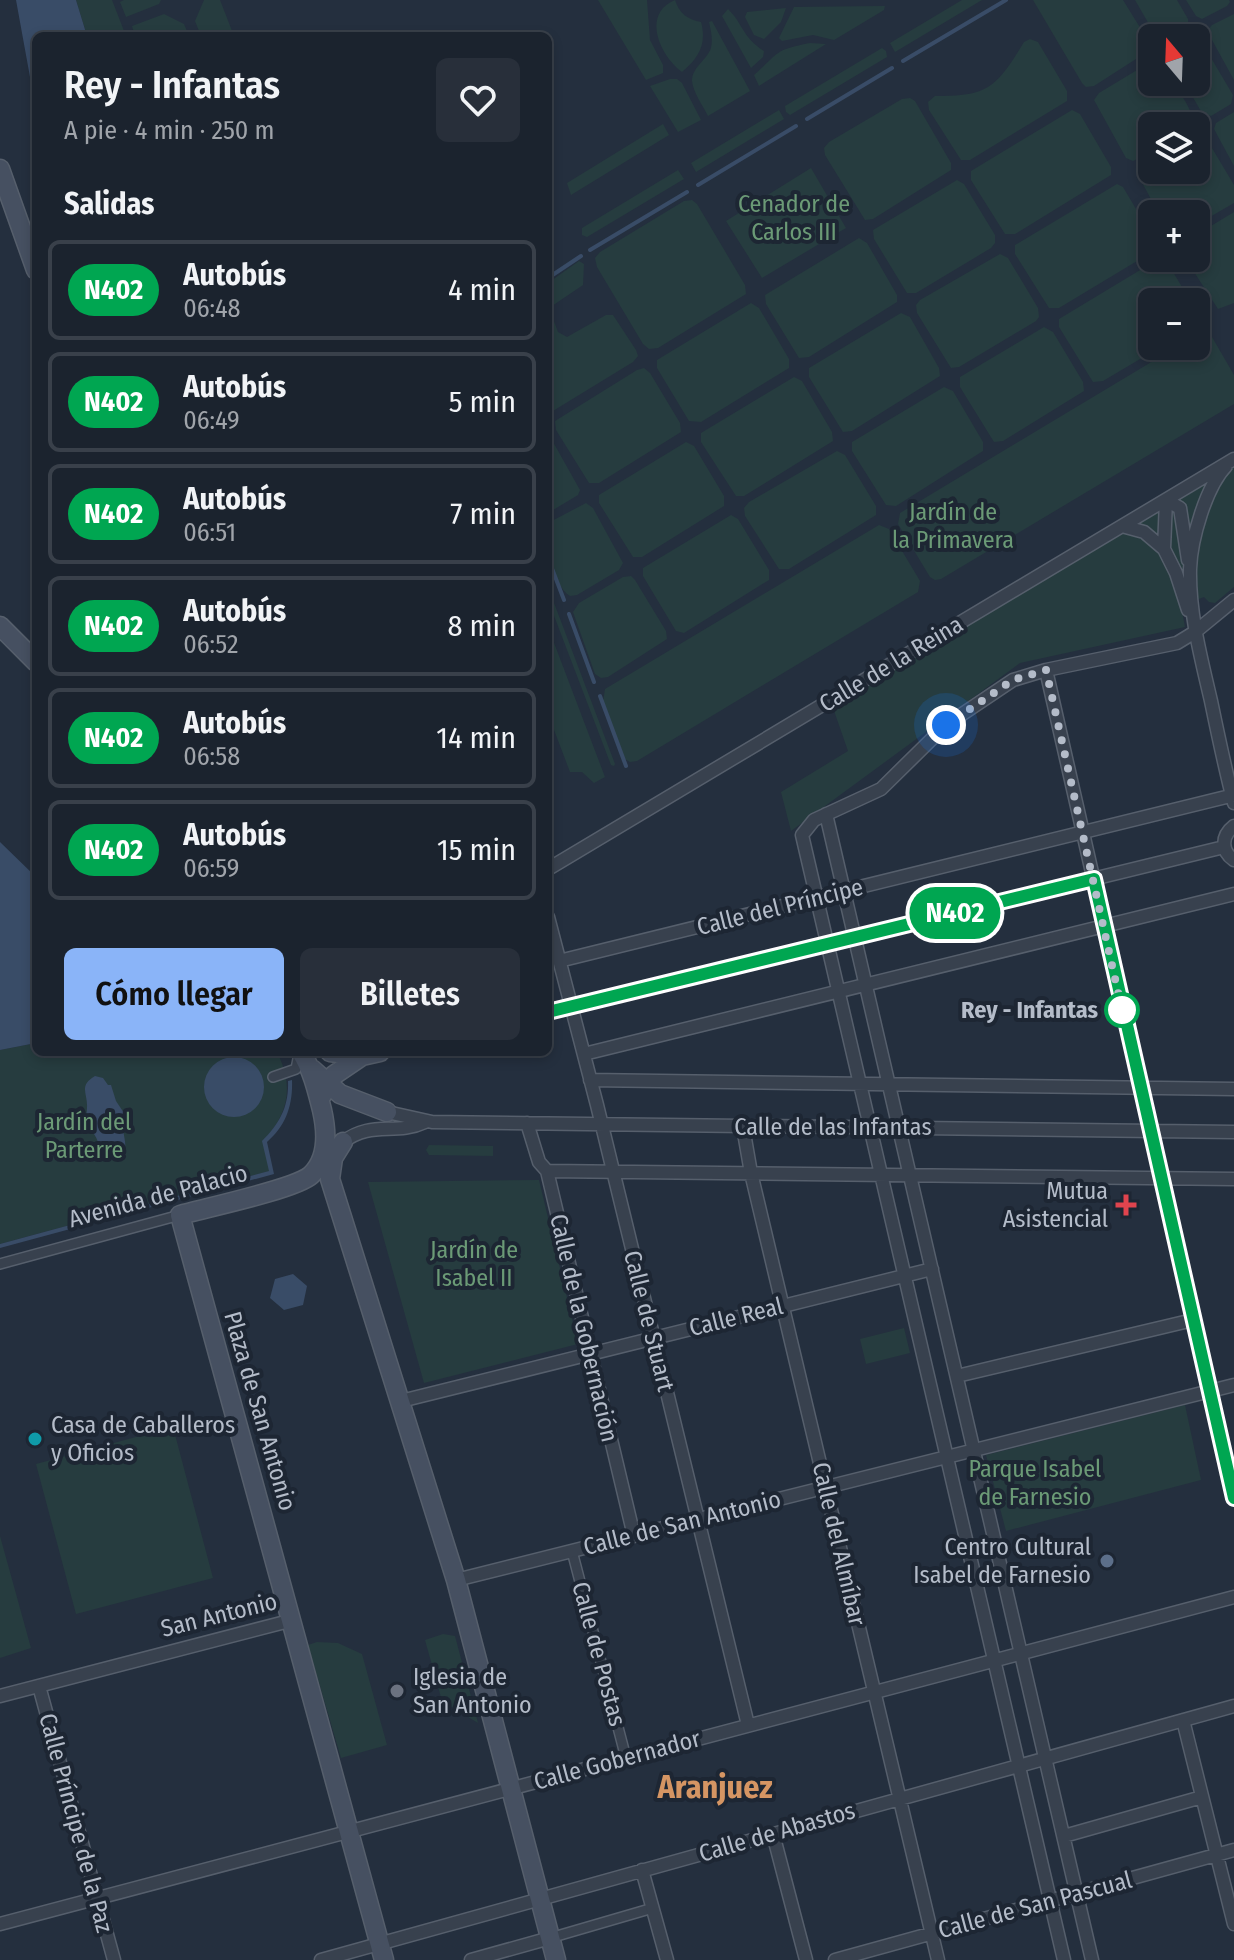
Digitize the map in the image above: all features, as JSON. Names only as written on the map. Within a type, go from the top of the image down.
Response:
[{"type":"main road","points":[[0,169],[32,259]]},
{"type":"main road","points":[[0,626],[32,658]]},
{"type":"main road","points":[[323,1092],[343,1068],[367,1056]]},
{"type":"main road","points":[[303,1058],[323,1092],[327,1168],[456,1580],[556,1960]]},
{"type":"main road","points":[[323,1092],[387,1112]]},
{"type":"main road","name":"Avenida de Palacio","points":[[180,1215],[297,1183],[327,1168],[343,1142]]},
{"type":"main road","name":"Plaza de San Antonio","points":[[180,1215],[293,1620]]},
{"type":"main road","name":"San Antonio","points":[[293,1620],[382,1952]]},
{"type":"street","name":"Calle de la Reina","points":[[552,867],[1233,460]]},
{"type":"street","points":[[1190,568],[1206,503],[1219,474],[1233,460]]},
{"type":"street","points":[[1164,549],[1166,500],[1180,508],[1190,568],[1195,632]]},
{"type":"street","points":[[1122,526],[1144,532],[1164,549],[1176,573],[1195,632],[1233,798]]},
{"type":"street","points":[[1064,1960],[802,835],[814,820],[881,789],[946,725],[1013,680],[1046,670],[1177,643],[1234,600]]},
{"type":"street","points":[[1046,670],[1234,1498]]},
{"type":"street","name":"Calle del Príncipe","points":[[559,961],[1233,798]]},
{"type":"street","points":[[826,814],[1092,1960]]},
{"type":"street","points":[[1234,826],[1225,835],[1224,847],[1234,860]]},
{"type":"street","name":"Calle del Príncipe","points":[[552,1011],[1224,847]]},
{"type":"street","points":[[584,1054],[1234,894]]},
{"type":"street","name":"Calle de Stuart","points":[[552,933],[748,1725]]},
{"type":"street","points":[[273,1077],[296,1069],[303,1058]]},
{"type":"street","name":"Calle de las Infantas","points":[[590,1080],[1234,1089]]},
{"type":"street","points":[[387,1112],[429,1122]]},
{"type":"street","points":[[343,1142],[360,1131],[409,1130],[429,1122]]},
{"type":"street","name":"Calle de las Infantas","points":[[429,1122],[1234,1132]]},
{"type":"street","name":"Calle de la Gobernación","points":[[527,1123],[539,1162],[547,1171],[634,1536]]},
{"type":"street","name":"Calle del Almíbar","points":[[743,1127],[751,1173],[938,1960]]},
{"type":"street","name":"Calle de las Infantas","points":[[547,1171],[1234,1179]]},
{"type":"street","name":"Avenida de Palacio","points":[[0,1264],[180,1215]]},
{"type":"street","name":"Calle Real","points":[[401,1401],[932,1269]]},
{"type":"street","points":[[957,1376],[1193,1320]]},
{"type":"street","name":"Calle de San Antonio","points":[[456,1580],[1234,1385]]},
{"type":"street","name":"Calle de Postas","points":[[572,1551],[626,1758]]},
{"type":"street","name":"Calle Gobernador","points":[[0,1924],[1234,1597]]},
{"type":"street","name":"San Antonio","points":[[39,1686],[293,1620]]},
{"type":"street","points":[[0,1696],[39,1686]]},
{"type":"street","name":"Calle Príncipe de la Paz","points":[[39,1686],[114,1960]]},
{"type":"street","name":"Calle de Abastos","points":[[321,1960],[382,1952],[540,1899],[1234,1706]]},
{"type":"street","points":[[1183,1720],[1234,1924]]},
{"type":"street","points":[[1064,1836],[1202,1797]]},
{"type":"street","points":[[773,1834],[806,1960]]},
{"type":"street","name":"Calle de San Pascual","points":[[835,1960],[1234,1850]]},
{"type":"street","points":[[642,1870],[667,1960]]},
{"type":"street","points":[[471,1960],[653,1908]]},
{"type":"green space","points":[[76,0],[112,0],[124,32],[86,32]]},
{"type":"green space","points":[[161,0],[159,4],[126,17],[120,2]]},
{"type":"green space","points":[[204,0],[220,0],[232,32],[199,32],[195,21]]},
{"type":"green space","points":[[598,0],[647,0],[650,40],[663,65],[663,73],[646,80]]},
{"type":"green space","points":[[675,0],[685,15],[701,22],[703,30],[700,50],[682,72],[661,46],[656,25],[665,6]]},
{"type":"green space","points":[[962,0],[982,0],[895,52],[890,43]]},
{"type":"green space","points":[[1033,0],[1123,0],[1138,24],[1138,58],[1094,86],[1086,87]]},
{"type":"green space","points":[[1135,0],[1177,0],[1188,19],[1188,24],[1149,24]]},
{"type":"green space","points":[[1186,0],[1230,2],[1202,19],[1196,16]]},
{"type":"green space","points":[[885,6],[884,10],[834,40],[813,35],[782,41],[779,38],[794,7]]},
{"type":"green space","points":[[786,8],[781,22],[764,39],[754,35],[745,17],[747,12]]},
{"type":"green space","points":[[728,9],[751,41],[764,51],[763,57],[751,68],[722,16]]},
{"type":"green space","points":[[164,14],[184,24],[187,32],[134,32],[132,26]]},
{"type":"green space","points":[[1234,14],[1234,80],[1210,36],[1212,25]]},
{"type":"green space","points":[[712,21],[750,91],[708,116],[692,81],[694,72],[711,48],[709,22]]},
{"type":"green space","points":[[1030,39],[1038,42],[1067,91],[1067,101],[970,160],[961,160],[929,110],[928,102],[935,96],[967,94],[989,86],[1006,70],[1024,42]]},
{"type":"green space","points":[[810,43],[826,44],[759,86],[754,75],[774,57],[783,50]]},
{"type":"green space","points":[[882,48],[887,57],[790,115],[786,112],[785,106]]},
{"type":"green space","points":[[1210,56],[1233,95],[1231,104],[1211,116],[1210,112],[1201,112],[1192,96],[1210,96]]},
{"type":"green space","points":[[1138,69],[1138,96],[1181,96],[1190,112],[1138,112],[1138,159],[1133,161],[1126,158],[1094,100],[1099,93]]},
{"type":"green space","points":[[670,79],[682,83],[701,120],[678,132],[650,86]]},
{"type":"green space","points":[[902,99],[915,101],[951,163],[951,170],[873,219],[865,220],[825,155],[824,148],[829,142]]},
{"type":"green space","points":[[779,110],[784,119],[696,172],[691,163]]},
{"type":"green space","points":[[1072,110],[1080,114],[1111,167],[1111,175],[1015,234],[1005,234],[971,180],[971,171]]},
{"type":"green space","points":[[1234,112],[1234,166],[1214,129],[1216,123]]},
{"type":"green space","points":[[663,124],[669,135],[571,195],[567,183]]},
{"type":"green space","points":[[1210,145],[1234,185],[1234,203],[1210,217],[1210,200],[1151,200],[1143,184],[1210,184]]},
{"type":"green space","name":"Cenador de Carlos III","points":[[811,168],[846,228],[762,278],[726,221]]},
{"type":"green space","points":[[678,170],[684,179],[587,237],[582,235],[582,228]]},
{"type":"green space","points":[[957,180],[964,184],[995,235],[995,243],[916,293],[907,293],[874,239],[873,230]]},
{"type":"green space","points":[[1117,184],[1123,187],[1138,212],[1138,260],[1059,308],[1049,308],[1015,254],[1015,245]]},
{"type":"green space","points":[[692,200],[745,285],[746,294],[658,348],[649,349],[597,267],[595,258],[684,201]]},
{"type":"green space","points":[[1234,212],[1234,303],[1218,309],[1210,297],[1210,288],[1204,288],[1194,272],[1210,272],[1210,227]]},
{"type":"green space","points":[[859,238],[867,243],[897,295],[897,302],[809,357],[799,358],[766,304],[765,295]]},
{"type":"green space","points":[[1000,254],[1008,258],[1038,308],[1039,317],[959,367],[951,368],[917,313],[916,305]]},
{"type":"green space","points":[[579,261],[584,264],[583,285],[552,306],[552,280]]},
{"type":"green space","points":[[1138,271],[1173,272],[1183,288],[1138,288],[1138,360],[1103,381],[1093,382],[1059,327],[1059,319]]},
{"type":"green space","points":[[751,303],[759,308],[789,359],[789,368],[701,422],[689,421],[657,368],[657,360]]},
{"type":"green space","points":[[901,313],[910,317],[939,368],[940,376],[852,431],[843,432],[809,377],[809,368]]},
{"type":"green space","points":[[606,315],[613,315],[636,350],[638,356],[552,412],[552,316],[558,332],[567,337]]},
{"type":"green space","points":[[1044,327],[1053,332],[1083,382],[1084,391],[1003,441],[994,442],[960,387],[960,377]]},
{"type":"green space","name":"Jardín de la Primavera","points":[[1210,336],[1234,375],[1234,404],[941,579],[930,577],[898,524],[900,513],[1155,360],[1210,360]]},
{"type":"green space","points":[[644,368],[680,423],[681,432],[599,483],[589,483],[556,430],[555,421]]},
{"type":"green space","points":[[794,377],[802,381],[832,432],[833,441],[744,496],[736,496],[701,442],[701,433]]},
{"type":"green space","points":[[944,387],[953,391],[983,442],[983,451],[896,506],[886,505],[852,451],[852,442]]},
{"type":"green space","points":[[552,440],[580,490],[578,495],[552,511]]},
{"type":"green space","points":[[686,442],[694,446],[724,496],[724,506],[642,557],[633,557],[599,503],[599,495]]},
{"type":"green space","points":[[837,451],[845,455],[876,506],[876,515],[789,569],[779,569],[745,516],[744,508],[749,502]]},
{"type":"green space","points":[[1234,464],[1234,587],[1215,603],[1204,597],[1181,606],[1185,627],[1020,663],[791,831],[781,792],[848,751],[832,705]]},
{"type":"green space","points":[[586,503],[593,508],[623,563],[619,570],[570,596],[555,573],[552,521]]},
{"type":"green space","points":[[731,515],[738,519],[769,570],[769,580],[684,633],[676,631],[643,576],[643,568]]},
{"type":"green space","name":"Jardín de la Primavera","points":[[879,525],[889,529],[920,581],[918,592],[637,761],[625,759],[603,702],[605,689]]},
{"type":"green space","points":[[631,576],[666,631],[667,639],[608,677],[601,678],[595,674],[573,612],[579,603],[623,577]]},
{"type":"green space","points":[[552,598],[615,764],[611,765],[552,610]]},
{"type":"green space","points":[[552,638],[605,777],[594,783],[582,772],[570,772],[552,725]]},
{"type":"green space","name":"Jardín del Parterre","points":[[32,1044],[32,1056],[279,1056],[287,1088],[279,1120],[263,1141],[270,1171],[0,1244],[0,1050]]},
{"type":"green space","points":[[429,1145],[493,1146],[493,1156],[429,1155],[426,1150]]},
{"type":"green space","name":"Jardín de Isabel II","points":[[539,1180],[578,1344],[424,1383],[368,1182]]},
{"type":"green space","points":[[904,1328],[910,1353],[866,1364],[860,1339]]},
{"type":"green space","name":"Parque Isabel de Farnesio","points":[[1185,1405],[1201,1480],[1006,1531],[986,1455]]},
{"type":"green space","points":[[173,1427],[213,1578],[76,1614],[36,1464]]},
{"type":"green space","points":[[0,1536],[31,1648],[0,1658]]},
{"type":"green space","points":[[443,1634],[455,1636],[478,1723],[442,1701],[425,1640]]},
{"type":"green space","points":[[338,1643],[362,1654],[387,1745],[341,1758],[308,1645]]},
{"type":"water","points":[[16,0],[76,0],[86,32],[32,32],[32,88]]},
{"type":"water","points":[[0,842],[32,873],[32,1044],[0,1050]]},
{"type":"water","points":[[234,1057],[245,1059],[255,1066],[262,1076],[262,1098],[255,1108],[245,1115],[234,1117],[223,1115],[213,1108],[206,1098],[204,1087],[206,1076],[213,1066],[223,1059]]},
{"type":"water","points":[[95,1076],[111,1085],[124,1113],[125,1149],[114,1159],[102,1152],[85,1123],[85,1087]]},
{"type":"water","points":[[292,1080],[287,1114],[267,1142],[274,1174],[0,1248],[0,1244],[269,1171],[262,1141],[282,1114],[288,1081]]},
{"type":"water","points":[[293,1274],[307,1286],[303,1305],[284,1310],[270,1298],[275,1279]]},
{"type":"waterway","points":[[903,61],[1006,0]]},
{"type":"waterway","points":[[807,119],[892,68]]},
{"type":"waterway","points":[[698,185],[796,126]]},
{"type":"waterway","points":[[590,250],[687,192]]},
{"type":"waterway","points":[[552,275],[581,256]]},
{"type":"waterway","points":[[552,568],[564,600]]},
{"type":"waterway","points":[[569,614],[594,682]]},
{"type":"waterway","points":[[600,696],[626,766]]},
{"type":"bus line","name":"N402","points":[[552,1011],[1094,879],[1234,1498]]},
{"type":"place","name":"Rey - Infantas","points":[[1122,1010]]},
{"type":"place","name":"Mutua Asistencial","points":[[1126,1205]]},
{"type":"place","name":"Casa de Caballeros y Oficios","points":[[35,1439]]},
{"type":"place","name":"Centro Cultural Isabel de Farnesio","points":[[1107,1561]]},
{"type":"place","name":"Iglesia de San Antonio","points":[[397,1691]]},
{"type":"district","name":"Aranjuez","points":[[715,1787]]},
{"type":"route","points":[[946,725],[1013,680],[1046,670],[1122,1010]]}]
